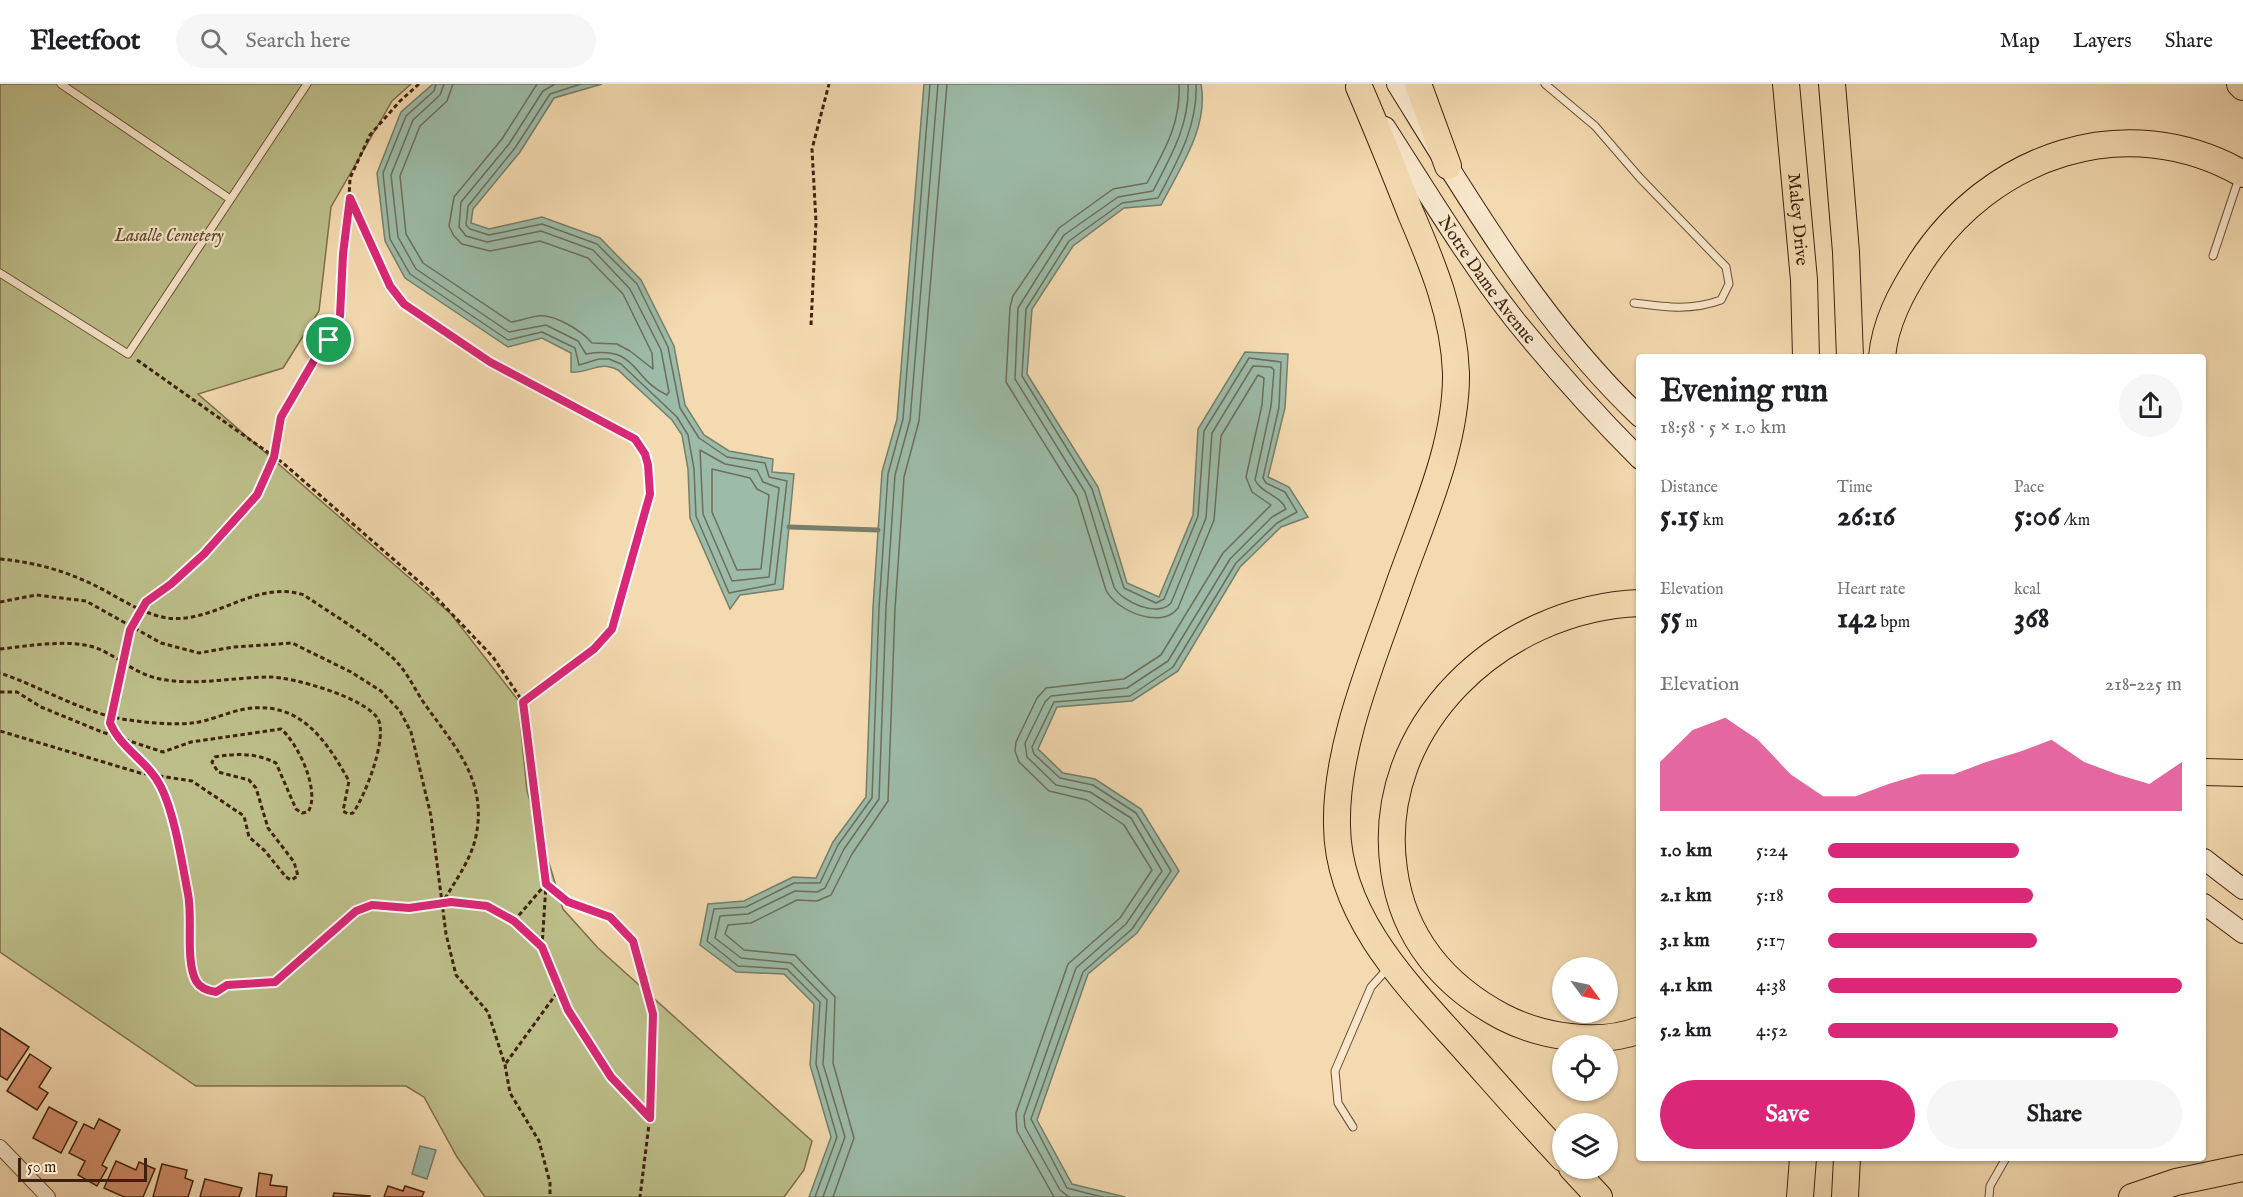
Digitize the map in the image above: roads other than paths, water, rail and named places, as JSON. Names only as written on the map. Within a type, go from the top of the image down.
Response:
[{"type":"highway","points":[[1418,84],[1448,166]]},
{"type":"highway","name":"Maley Drive","points":[[1786,84],[1804,280],[1806,354]]},
{"type":"highway","points":[[1832,84],[1846,252],[1850,354]]},
{"type":"highway","points":[[1358,86],[1442,290],[1454,339],[1456,376],[1451,419],[1441,462],[1355,718],[1339,788],[1337,827],[1342,865],[1357,907],[1391,965],[1552,1146]]},
{"type":"highway","points":[[1883,354],[1892,314],[1926,253],[1947,226],[1982,195],[2012,175],[2043,159],[2078,149],[2114,143],[2148,143],[2187,150],[2242,174]]},
{"type":"highway","points":[[1636,603],[1592,608],[1559,617],[1527,630],[1471,670],[1427,720],[1409,753],[1398,784],[1391,834],[1395,882],[1409,923],[1437,969],[1463,993],[1516,1024],[1544,1033],[1589,1038],[1624,1036],[1636,1032]]},
{"type":"highway","points":[[2206,772],[2243,773]]},
{"type":"highway","points":[[1800,1197],[1803,1161]]},
{"type":"highway","points":[[1845,1197],[1847,1161]]},
{"type":"highway","points":[[2132,1197],[2176,1182],[2243,1168]]},
{"type":"highway","points":[[1582,1179],[1599,1197]]},
{"type":"main road","name":"Notre Dame Avenue","points":[[1397,84],[1448,166],[1537,300],[1617,395],[1636,413]]},
{"type":"main road","name":"Notre Dame Avenue","points":[[1358,86],[1465,251],[1515,320],[1600,418],[1636,455]]},
{"type":"main road","points":[[2206,861],[2243,889]]},
{"type":"main road","points":[[2206,905],[2243,933]]},
{"type":"street","points":[[0,1147],[48,1197]]},
{"type":"lane","points":[[62,84],[230,199]]},
{"type":"lane","points":[[0,273],[128,354],[307,84]]},
{"type":"lane","points":[[1545,84],[1594,126],[1640,178],[1726,267],[1730,284],[1721,300],[1704,306],[1673,308],[1634,303]]},
{"type":"lane","points":[[2213,256],[2242,174]]},
{"type":"lane","points":[[1353,1127],[1338,1103],[1335,1071],[1371,987],[1391,965]]},
{"type":"lane","points":[[1989,1197],[1990,1186],[2004,1161]]},
{"type":"water","points":[[433,84],[602,84],[554,98],[520,152],[473,209],[471,223],[489,229],[542,217],[600,238],[641,280],[674,346],[685,405],[704,435],[729,451],[773,459],[772,472],[794,474],[783,589],[740,595],[730,609],[690,518],[688,469],[682,435],[672,420],[618,370],[604,366],[571,372],[571,353],[542,338],[508,347],[405,278],[385,241],[377,173],[401,112]]},
{"type":"water","points":[[924,84],[1201,84],[1201,116],[1197,131],[1184,162],[1161,205],[1124,208],[1073,246],[1032,309],[1027,374],[1098,487],[1127,583],[1159,597],[1193,515],[1198,429],[1245,352],[1288,354],[1285,408],[1268,477],[1289,487],[1308,517],[1281,527],[1240,567],[1178,671],[1132,701],[1057,707],[1038,749],[1063,773],[1095,779],[1141,809],[1179,871],[1137,933],[1088,974],[1037,1120],[1072,1184],[1125,1197],[809,1197],[831,1137],[810,1065],[814,1004],[784,974],[736,972],[700,945],[708,904],[744,901],[793,877],[816,878],[833,842],[866,797],[873,607],[882,472],[897,419]]},
{"type":"water","points":[[420,1146],[436,1150],[427,1179],[412,1174]]},
{"type":"waterway","points":[[789,527],[878,530]]},
{"type":"park label","name":"Lasalle Cemetery","points":[[169,235]]}]
